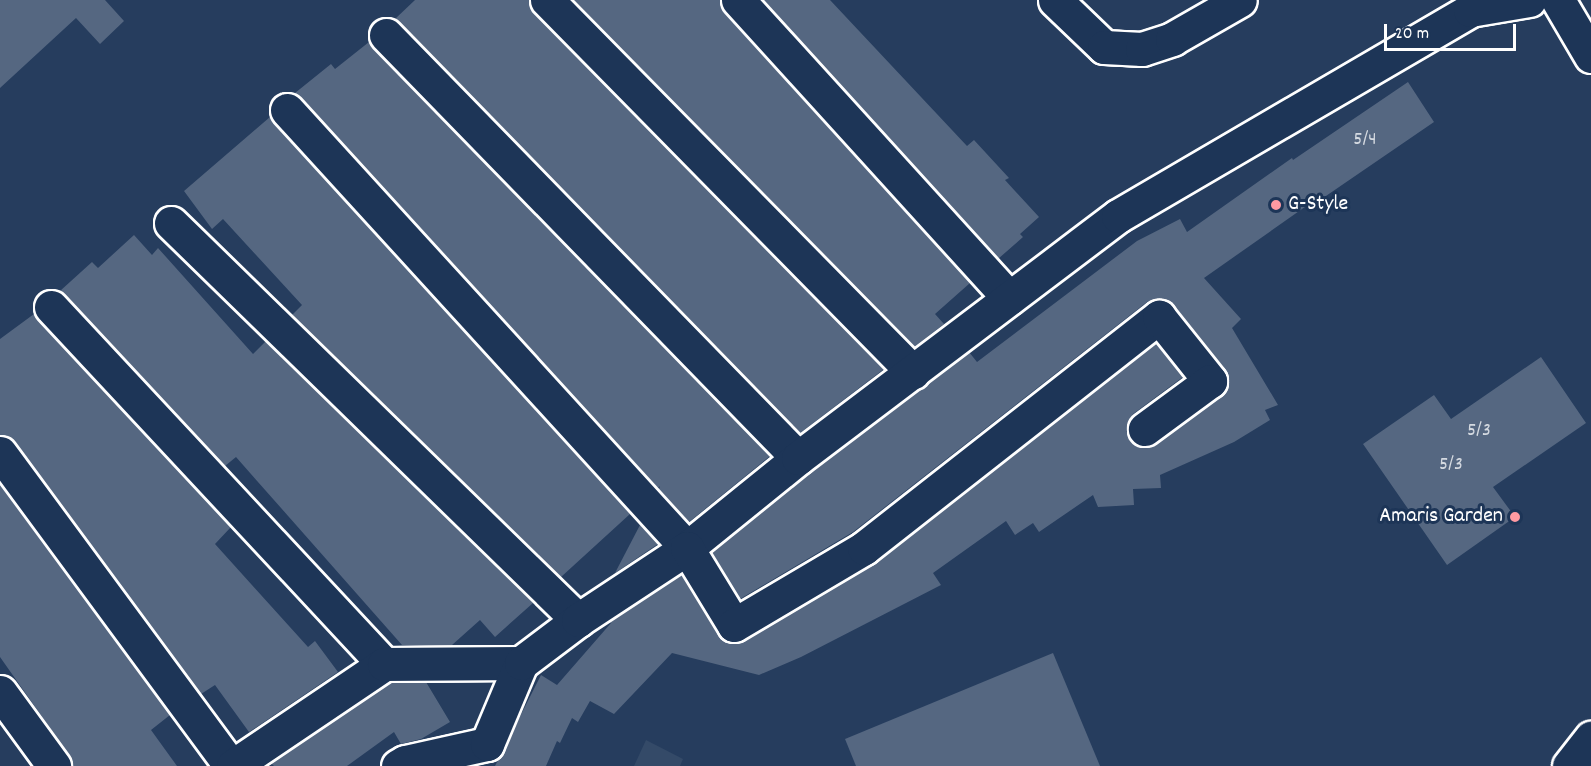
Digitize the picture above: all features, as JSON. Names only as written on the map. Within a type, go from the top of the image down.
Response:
[{"type":"main road","points":[[546,0],[913,372]]},
{"type":"main road","points":[[738,0],[1009,298]]},
{"type":"main road","points":[[1055,0],[1104,47],[1142,49],[1172,39],[1240,0]]},
{"type":"main road","points":[[398,766],[405,762],[482,755],[522,663],[578,620],[687,548],[798,458],[1119,216],[1470,10],[1529,0]]},
{"type":"main road","points":[[1558,0],[1591,56]]},
{"type":"main road","points":[[386,35],[798,458]]},
{"type":"main road","points":[[287,110],[687,548],[734,625],[864,548],[1159,318],[1210,381],[1145,429]]},
{"type":"main road","points":[[171,223],[578,620]]},
{"type":"main road","points":[[51,307],[384,664]]},
{"type":"main road","points":[[0,453],[232,766],[384,664],[522,663]]},
{"type":"main road","points":[[0,692],[54,766]]},
{"type":"main road","points":[[1569,766],[1591,738]]},
{"type":"shaded area","points":[[646,740],[683,759],[680,766],[634,766]]},
{"type":"building","points":[[0,0],[105,0],[124,21],[100,44],[76,18],[0,88]]},
{"type":"building","points":[[415,0],[529,0],[534,13],[884,369],[800,433],[395,19]]},
{"type":"building","points":[[573,0],[720,0],[724,13],[970,283],[935,314],[944,324],[914,347]]},
{"type":"building","points":[[763,0],[830,0],[967,146],[974,140],[1009,178],[1005,180],[1039,217],[1020,234],[1023,237],[998,259]]},
{"type":"building","points":[[369,42],[770,456],[689,522],[659,489],[660,486],[658,488],[295,93],[331,64],[335,69]]},
{"type":"building","points":[[1408,82],[1434,122],[1323,198],[1322,195],[1204,278],[1241,319],[1232,328],[1278,405],[1265,410],[1270,420],[1234,442],[1160,475],[1161,488],[1133,489],[1134,505],[1098,507],[1093,495],[1039,532],[1033,523],[1015,535],[1006,521],[933,573],[941,585],[801,657],[759,675],[672,653],[614,714],[590,701],[578,722],[572,718],[560,743],[557,741],[546,766],[495,766],[541,675],[557,685],[610,622],[681,574],[718,635],[725,642],[735,644],[876,563],[1156,343],[1183,377],[1133,414],[1126,431],[1130,441],[1138,446],[1148,447],[1156,444],[1221,396],[1227,388],[1228,378],[1225,369],[1174,305],[1165,299],[1156,299],[1147,302],[853,532],[740,599],[712,552],[810,473],[969,352],[977,362],[1137,241],[1180,219],[1187,232],[1292,158],[1293,160]]},
{"type":"building","points":[[270,117],[630,514],[561,577],[292,315],[302,305],[223,219],[212,229],[184,191]]},
{"type":"building","points":[[134,235],[152,255],[158,248],[253,354],[266,341],[533,603],[495,637],[480,620],[452,645],[402,645],[236,457],[225,466],[60,291],[92,262],[98,268]]},
{"type":"building","points":[[34,314],[231,527],[215,544],[308,647],[315,641],[338,672],[249,732],[215,685],[201,694],[15,442],[8,436],[0,435],[0,339]]},
{"type":"building","points":[[1541,357],[1586,423],[1493,487],[1515,517],[1447,565],[1363,444],[1434,395],[1451,419]]},
{"type":"building","points":[[0,485],[170,715],[151,730],[177,766],[72,766],[69,755],[0,657]]},
{"type":"building","points":[[640,525],[658,544],[615,573]]},
{"type":"building","points":[[1053,653],[1100,766],[856,766],[845,739]]},
{"type":"building","points":[[426,682],[450,722],[421,739],[401,744],[394,732],[347,766],[274,766],[271,763],[390,683]]},
{"type":"place","name":"G-Style","points":[[1276,205]]},
{"type":"place","name":"Amaris Garden","points":[[1515,517]]}]
